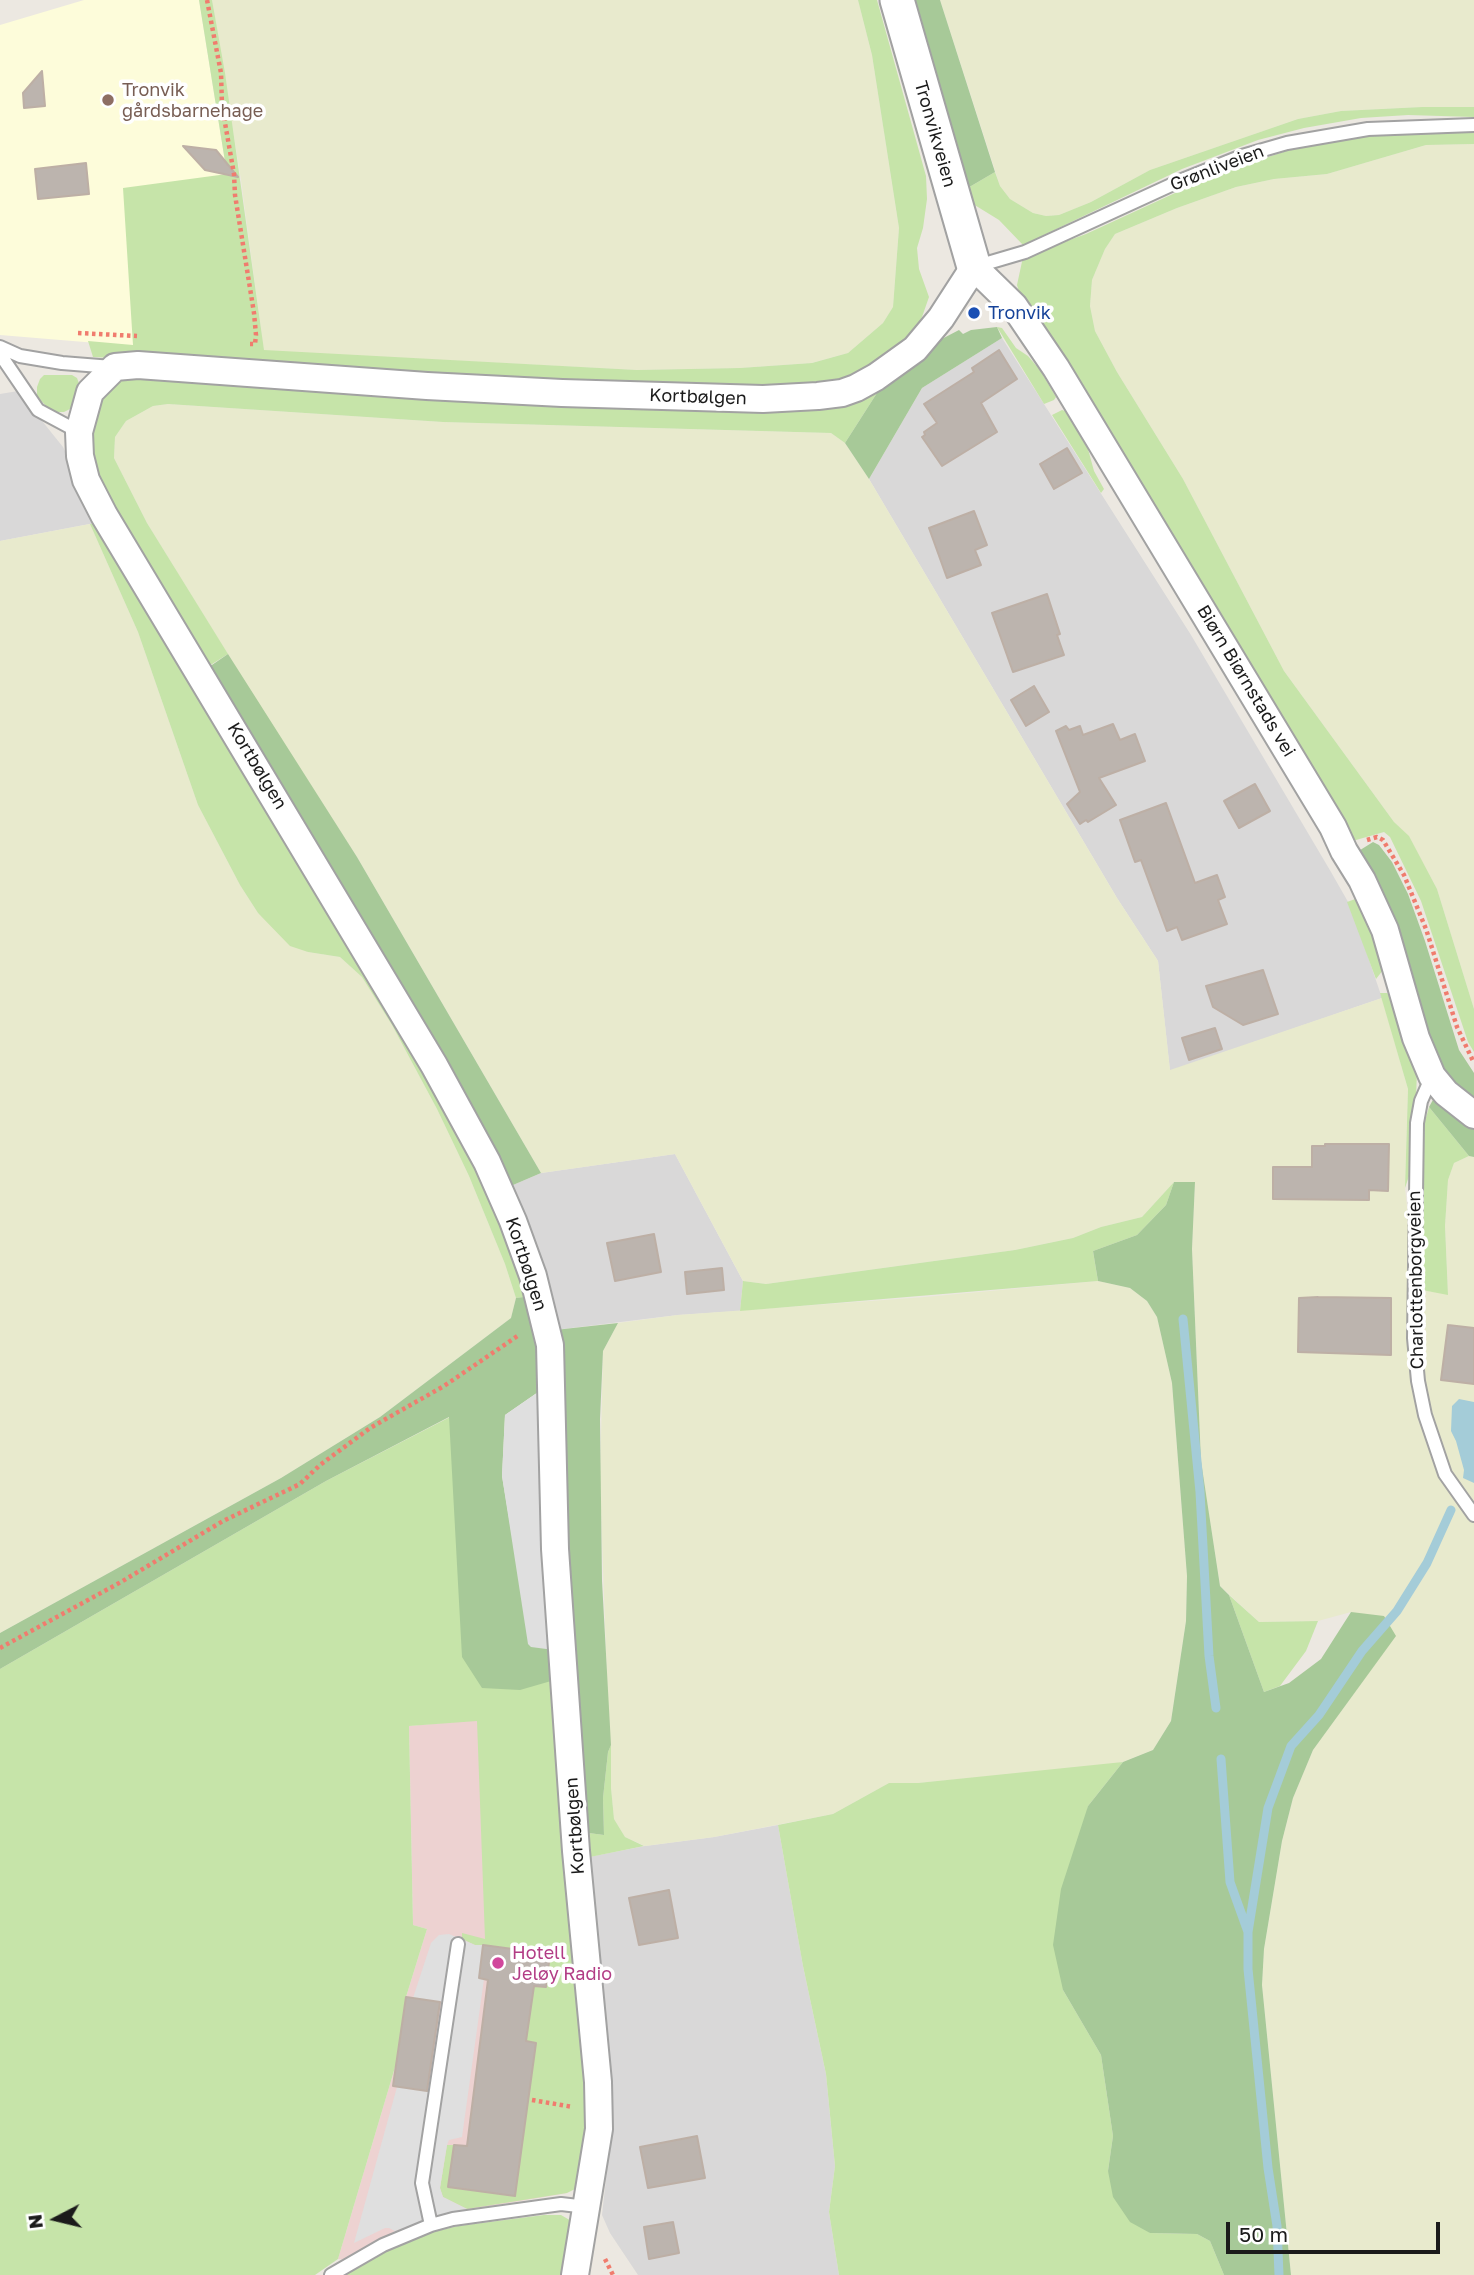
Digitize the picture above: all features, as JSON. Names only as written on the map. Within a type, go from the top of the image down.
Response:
[{"type":"street","name":"Tronvikveien","points":[[897,0],[974,267]]},
{"type":"street","name":"Kortbølgen","points":[[575,2275],[599,2129],[598,2082],[576,1851],[555,1549],[550,1345],[533,1276],[487,1162],[427,1053],[104,514],[86,480],[80,456],[79,432],[90,392],[116,367],[138,365],[562,393],[763,399],[818,397],[842,393],[876,377],[915,349],[941,318],[974,267]]},
{"type":"street","name":"Biørn Biørnstads vei","points":[[974,267],[1014,306],[1056,368],[1333,827],[1385,930],[1416,1038],[1432,1076],[1446,1093],[1474,1115]]},
{"type":"lane","name":"Grønliveien","points":[[974,267],[1025,252],[1194,175],[1242,156],[1287,143],[1368,129],[1474,125]]},
{"type":"lane","name":"Kortbølgen","points":[[0,347],[20,356],[62,363],[116,367]]},
{"type":"lane","points":[[0,354],[38,410],[79,432]]},
{"type":"lane","name":"Charlottenborgveien","points":[[1432,1076],[1421,1101],[1417,1123],[1414,1338],[1418,1381],[1425,1415],[1446,1474],[1474,1515]]},
{"type":"lane","points":[[431,2225],[422,2183],[458,1944]]},
{"type":"lane","points":[[331,2275],[383,2245],[453,2219],[561,2204],[587,2207]]},
{"type":"path","points":[[207,0],[218,50],[222,106],[254,313],[255,344],[246,344]]},
{"type":"path","points":[[78,333],[138,336]]},
{"type":"path","points":[[1362,841],[1377,837],[1383,840],[1404,876],[1426,929],[1457,1027],[1474,1063]]},
{"type":"path","points":[[0,1648],[121,1582],[223,1521],[300,1484],[320,1465],[370,1428],[444,1386],[543,1318]]},
{"type":"path","points":[[532,2100],[599,2112]]},
{"type":"shaded area","name":"Tronvik gårdsbarnehage","points":[[84,0],[199,0],[227,174],[133,346],[0,335],[0,25]]},
{"type":"shaded area","points":[[212,0],[858,0],[872,55],[899,228],[893,307],[883,323],[848,353],[812,363],[740,368],[637,370],[264,351],[241,180]]},
{"type":"shaded area","points":[[940,0],[1474,0],[1474,107],[1341,111],[1298,119],[1150,170],[1091,202],[1059,215],[1046,216],[1033,213],[1010,199],[1000,186]]},
{"type":"shaded area","points":[[1474,144],[1474,1009],[1437,889],[1409,837],[1394,822],[1284,671],[1183,479],[1095,331],[1090,306],[1092,280],[1105,249],[1115,234],[1236,187],[1274,179],[1327,174],[1426,145]]},
{"type":"shaded area","points":[[1002,338],[1191,635],[1331,872],[1351,907],[1382,998],[1170,1071],[1158,961],[1117,898],[869,479],[922,388]]},
{"type":"shaded area","points":[[18,391],[63,447],[100,522],[0,541],[0,394]]},
{"type":"shaded area","points":[[168,404],[443,422],[831,433],[845,443],[869,479],[1117,898],[1158,961],[1170,1070],[1382,998],[1408,1089],[1405,1188],[1409,1277],[1422,1290],[1448,1294],[1445,1226],[1448,1180],[1454,1163],[1469,1156],[1474,1157],[1474,2275],[1291,2275],[1262,1985],[1264,1949],[1282,1841],[1293,1798],[1313,1750],[1395,1636],[1351,1612],[1318,1621],[1259,1622],[1220,1586],[1201,1461],[1192,1249],[1195,1183],[1174,1182],[1142,1217],[1101,1227],[1073,1238],[1015,1250],[766,1284],[743,1281],[675,1154],[541,1173],[357,857],[257,702],[147,523],[114,458],[115,437],[126,421],[153,406]]},
{"type":"shaded area","points":[[90,524],[138,632],[198,805],[240,885],[258,913],[308,952],[340,957],[362,977],[392,1025],[437,1109],[469,1176],[516,1298],[511,1318],[380,1417],[281,1478],[0,1633],[0,541]]},
{"type":"shaded area","points":[[675,1154],[743,1281],[740,1311],[678,1315],[555,1330],[506,1188],[541,1173]]},
{"type":"shaded area","points":[[1098,1281],[1130,1288],[1147,1301],[1157,1317],[1172,1383],[1187,1576],[1186,1621],[1171,1721],[1153,1750],[1123,1762],[1101,1766],[918,1783],[889,1783],[833,1814],[714,1837],[645,1846],[625,1837],[614,1819],[611,1788],[600,1484],[603,1351],[618,1323],[678,1315]]},
{"type":"shaded area","points":[[544,1388],[554,1650],[531,1647],[528,1644],[502,1476],[505,1415]]},
{"type":"shaded area","name":"Hotell Jeløy Radio","points":[[558,1679],[567,2193],[439,2215],[395,2231],[345,2260],[338,2259],[396,2064],[406,1997],[427,1929],[413,1925],[409,1726],[476,1720]]},
{"type":"shaded area","points":[[778,1825],[803,1966],[826,2074],[835,2166],[829,2212],[839,2275],[638,2275],[610,2233],[602,2215],[613,2115],[589,1857]]},
{"type":"shaded area","points":[[449,1934],[475,1945],[483,1945],[479,1978],[484,1979],[462,2137],[449,2140],[440,2188],[443,2197],[467,2209],[439,2215],[395,2231],[385,2228],[354,2243],[397,2087],[429,2091],[442,2002],[413,1998],[431,1943],[439,1935]]},
{"type":"green space","points":[[199,0],[212,0],[225,73],[264,350],[637,370],[740,368],[812,363],[848,353],[883,323],[893,307],[899,228],[872,55],[858,0],[877,0],[926,176],[927,199],[917,248],[919,269],[929,297],[922,317],[910,341],[851,381],[752,390],[93,357],[88,341],[133,345],[123,188],[227,174]]},
{"type":"green space","points":[[910,0],[940,0],[995,172],[966,189]]},
{"type":"green space","points":[[1474,107],[1474,117],[1408,115],[1361,118],[1304,128],[1258,140],[1182,169],[1023,245],[999,220],[973,204],[966,189],[995,172],[1000,186],[1010,199],[1033,213],[1059,215],[1091,202],[1150,170],[1298,119],[1341,111]]},
{"type":"green space","points":[[1429,131],[1474,132],[1474,144],[1426,145],[1327,174],[1274,179],[1236,187],[1115,234],[1105,249],[1092,280],[1090,306],[1095,331],[1183,479],[1284,671],[1394,822],[1409,836],[1437,889],[1474,1009],[1474,1052],[1468,1042],[1421,901],[1390,837],[1384,832],[1349,842],[1020,295],[1017,285],[1023,257],[1086,234],[1212,176],[1304,145],[1371,135]]},
{"type":"green space","points":[[997,327],[1002,328],[1016,348],[1028,356],[1040,370],[1056,397],[1054,400],[1044,404]]},
{"type":"green space","points":[[997,327],[1002,338],[922,388],[869,479],[845,443],[884,382],[936,342],[959,330],[963,334],[971,330]]},
{"type":"green space","points":[[44,375],[72,375],[77,378],[80,386],[79,397],[72,408],[64,412],[53,412],[37,396],[37,387]]},
{"type":"green space","points":[[123,377],[611,402],[884,382],[845,443],[831,433],[443,422],[168,404],[153,406],[126,421],[115,437],[114,458],[147,523],[228,654],[209,666],[149,572],[86,454],[95,404]]},
{"type":"green space","points":[[1062,410],[1088,449],[1094,471],[1104,489],[1101,493],[1052,415]]},
{"type":"green space","points":[[100,522],[460,1129],[531,1296],[516,1298],[469,1176],[437,1109],[392,1025],[362,977],[340,957],[290,946],[258,913],[240,885],[198,805],[138,632],[90,524]]},
{"type":"green space","points":[[228,654],[357,857],[541,1173],[506,1188],[209,667]]},
{"type":"green space","points":[[1373,842],[1379,845],[1392,862],[1408,894],[1459,1050],[1474,1073],[1474,1105],[1437,1063],[1357,852]]},
{"type":"green space","points":[[1361,897],[1387,965],[1376,979],[1347,902]]},
{"type":"green space","points":[[1380,993],[1393,997],[1417,1069],[1416,1100],[1411,1119],[1409,1176],[1405,1188],[1408,1089]]},
{"type":"green space","points":[[1434,1098],[1474,1127],[1474,1157],[1469,1156],[1429,1107]]},
{"type":"green space","points":[[1429,1107],[1469,1156],[1454,1163],[1448,1180],[1445,1226],[1448,1295],[1422,1290],[1421,1156],[1423,1128]]},
{"type":"green space","points":[[1174,1182],[1166,1205],[1137,1235],[1093,1251],[1098,1281],[740,1311],[743,1281],[766,1284],[1015,1250],[1073,1238],[1101,1227],[1142,1217]]},
{"type":"green space","points":[[1174,1182],[1195,1182],[1192,1249],[1201,1461],[1220,1586],[1229,1595],[1264,1692],[1289,1683],[1321,1659],[1351,1612],[1384,1616],[1396,1636],[1313,1750],[1293,1798],[1282,1841],[1264,1949],[1262,1985],[1291,2275],[1224,2275],[1210,2241],[1197,2234],[1150,2233],[1130,2222],[1113,2197],[1108,2171],[1113,2136],[1101,2055],[1063,1990],[1053,1945],[1061,1889],[1088,1806],[1123,1762],[1153,1750],[1171,1721],[1186,1621],[1187,1576],[1172,1383],[1157,1317],[1147,1301],[1130,1288],[1098,1281],[1093,1251],[1137,1235],[1166,1205]]},
{"type":"green space","points":[[531,1296],[544,1388],[505,1415],[502,1476],[516,1560],[554,1650],[558,1679],[520,1690],[482,1688],[462,1657],[449,1417],[326,1481],[0,1669],[0,1633],[281,1478],[380,1417],[511,1318],[516,1298]]},
{"type":"green space","points":[[618,1323],[603,1351],[600,1419],[602,1581],[611,1745],[603,1798],[604,1835],[581,1832],[555,1330]]},
{"type":"green space","points":[[450,1417],[454,1479],[558,1679],[595,2102],[579,2187],[567,2193],[467,2209],[443,2197],[440,2188],[447,2145],[454,2145],[449,2187],[515,2196],[536,2043],[526,2041],[534,1986],[546,1987],[550,1954],[475,1945],[462,1939],[462,1933],[485,1939],[477,1721],[409,1726],[413,1925],[427,1929],[406,1997],[396,2064],[338,2259],[315,2275],[0,2275],[0,1669],[326,1481]]},
{"type":"green space","points":[[1229,1595],[1259,1622],[1318,1621],[1306,1651],[1280,1686],[1264,1692]]},
{"type":"green space","points":[[611,1745],[614,1819],[625,1837],[644,1846],[590,1857],[581,1832],[604,1835],[603,1798]]},
{"type":"green space","points":[[1123,1762],[1088,1806],[1063,1990],[1101,2055],[1113,2136],[1108,2171],[1150,2233],[1197,2234],[1210,2241],[1224,2275],[839,2275],[829,2212],[835,2166],[826,2074],[803,1966],[778,1825],[833,1814],[889,1783],[918,1783]]},
{"type":"green space","points":[[561,2215],[573,2222],[568,2275],[341,2275],[384,2251],[433,2232],[458,2226]]},
{"type":"water","points":[[1459,1399],[1474,1402],[1474,1483],[1463,1478],[1464,1470],[1451,1431],[1452,1406]]},
{"type":"building","points":[[42,71],[45,106],[24,108],[23,93]]},
{"type":"building","points":[[183,146],[216,150],[238,177],[205,170]]},
{"type":"building","points":[[86,163],[89,194],[38,199],[35,169]]},
{"type":"building","points":[[999,350],[1017,379],[981,403],[997,432],[942,466],[922,437],[924,432],[937,423],[924,404],[974,372],[972,368]]},
{"type":"building","points":[[1067,448],[1082,473],[1054,489],[1040,464]]},
{"type":"building","points":[[974,511],[987,545],[975,550],[981,565],[947,578],[929,528]]},
{"type":"building","points":[[1047,594],[1064,655],[1013,672],[992,613]]},
{"type":"building","points":[[1034,686],[1049,712],[1026,726],[1011,700]]},
{"type":"building","points":[[1113,724],[1120,740],[1135,734],[1145,761],[1099,778],[1116,805],[1080,824],[1067,804],[1080,792],[1056,731],[1066,726],[1069,730],[1080,726],[1083,735]]},
{"type":"building","points":[[1255,784],[1270,811],[1239,828],[1224,801]]},
{"type":"building","points":[[1166,803],[1195,883],[1217,875],[1225,897],[1218,900],[1227,924],[1182,940],[1177,927],[1167,931],[1141,860],[1135,862],[1120,820]]},
{"type":"building","points":[[1263,970],[1278,1014],[1243,1025],[1213,1007],[1206,986]]},
{"type":"building","points":[[1215,1028],[1222,1049],[1189,1060],[1182,1038]]},
{"type":"building","points":[[1389,1144],[1388,1191],[1369,1190],[1369,1200],[1273,1199],[1273,1167],[1312,1167],[1312,1146]]},
{"type":"building","points":[[654,1234],[661,1272],[615,1281],[607,1243]]},
{"type":"building","points":[[722,1268],[724,1290],[687,1294],[685,1272]]},
{"type":"building","points":[[1299,1298],[1391,1298],[1391,1355],[1298,1352]]},
{"type":"building","points":[[1448,1325],[1474,1328],[1474,1384],[1441,1380]]},
{"type":"building","points":[[669,1890],[678,1938],[639,1945],[629,1898]]},
{"type":"building","points":[[483,1945],[550,1954],[546,1987],[534,1986],[526,2041],[536,2043],[515,2196],[448,2187],[454,2145],[467,2146],[488,1980],[479,1978]]},
{"type":"building","points":[[406,1997],[440,2002],[427,2091],[393,2086]]},
{"type":"building","points":[[697,2136],[705,2178],[648,2188],[640,2147]]},
{"type":"building","points":[[673,2222],[679,2253],[649,2259],[644,2227]]},
{"type":"waterway","points":[[1183,1319],[1200,1492],[1209,1656],[1216,1708]]},
{"type":"waterway","points":[[1279,2275],[1277,2226],[1268,2168],[1248,1969],[1248,1932],[1268,1808],[1291,1746],[1319,1715],[1362,1651],[1397,1611],[1427,1563],[1451,1510]]},
{"type":"waterway","points":[[1221,1759],[1230,1882],[1248,1932]]},
{"type":"place","name":"Tronvik gårdsbarnehage","points":[[108,100]]},
{"type":"place","name":"Tronvik","points":[[974,313]]},
{"type":"place","name":"Hotell Jeløy Radio","points":[[498,1963]]}]
